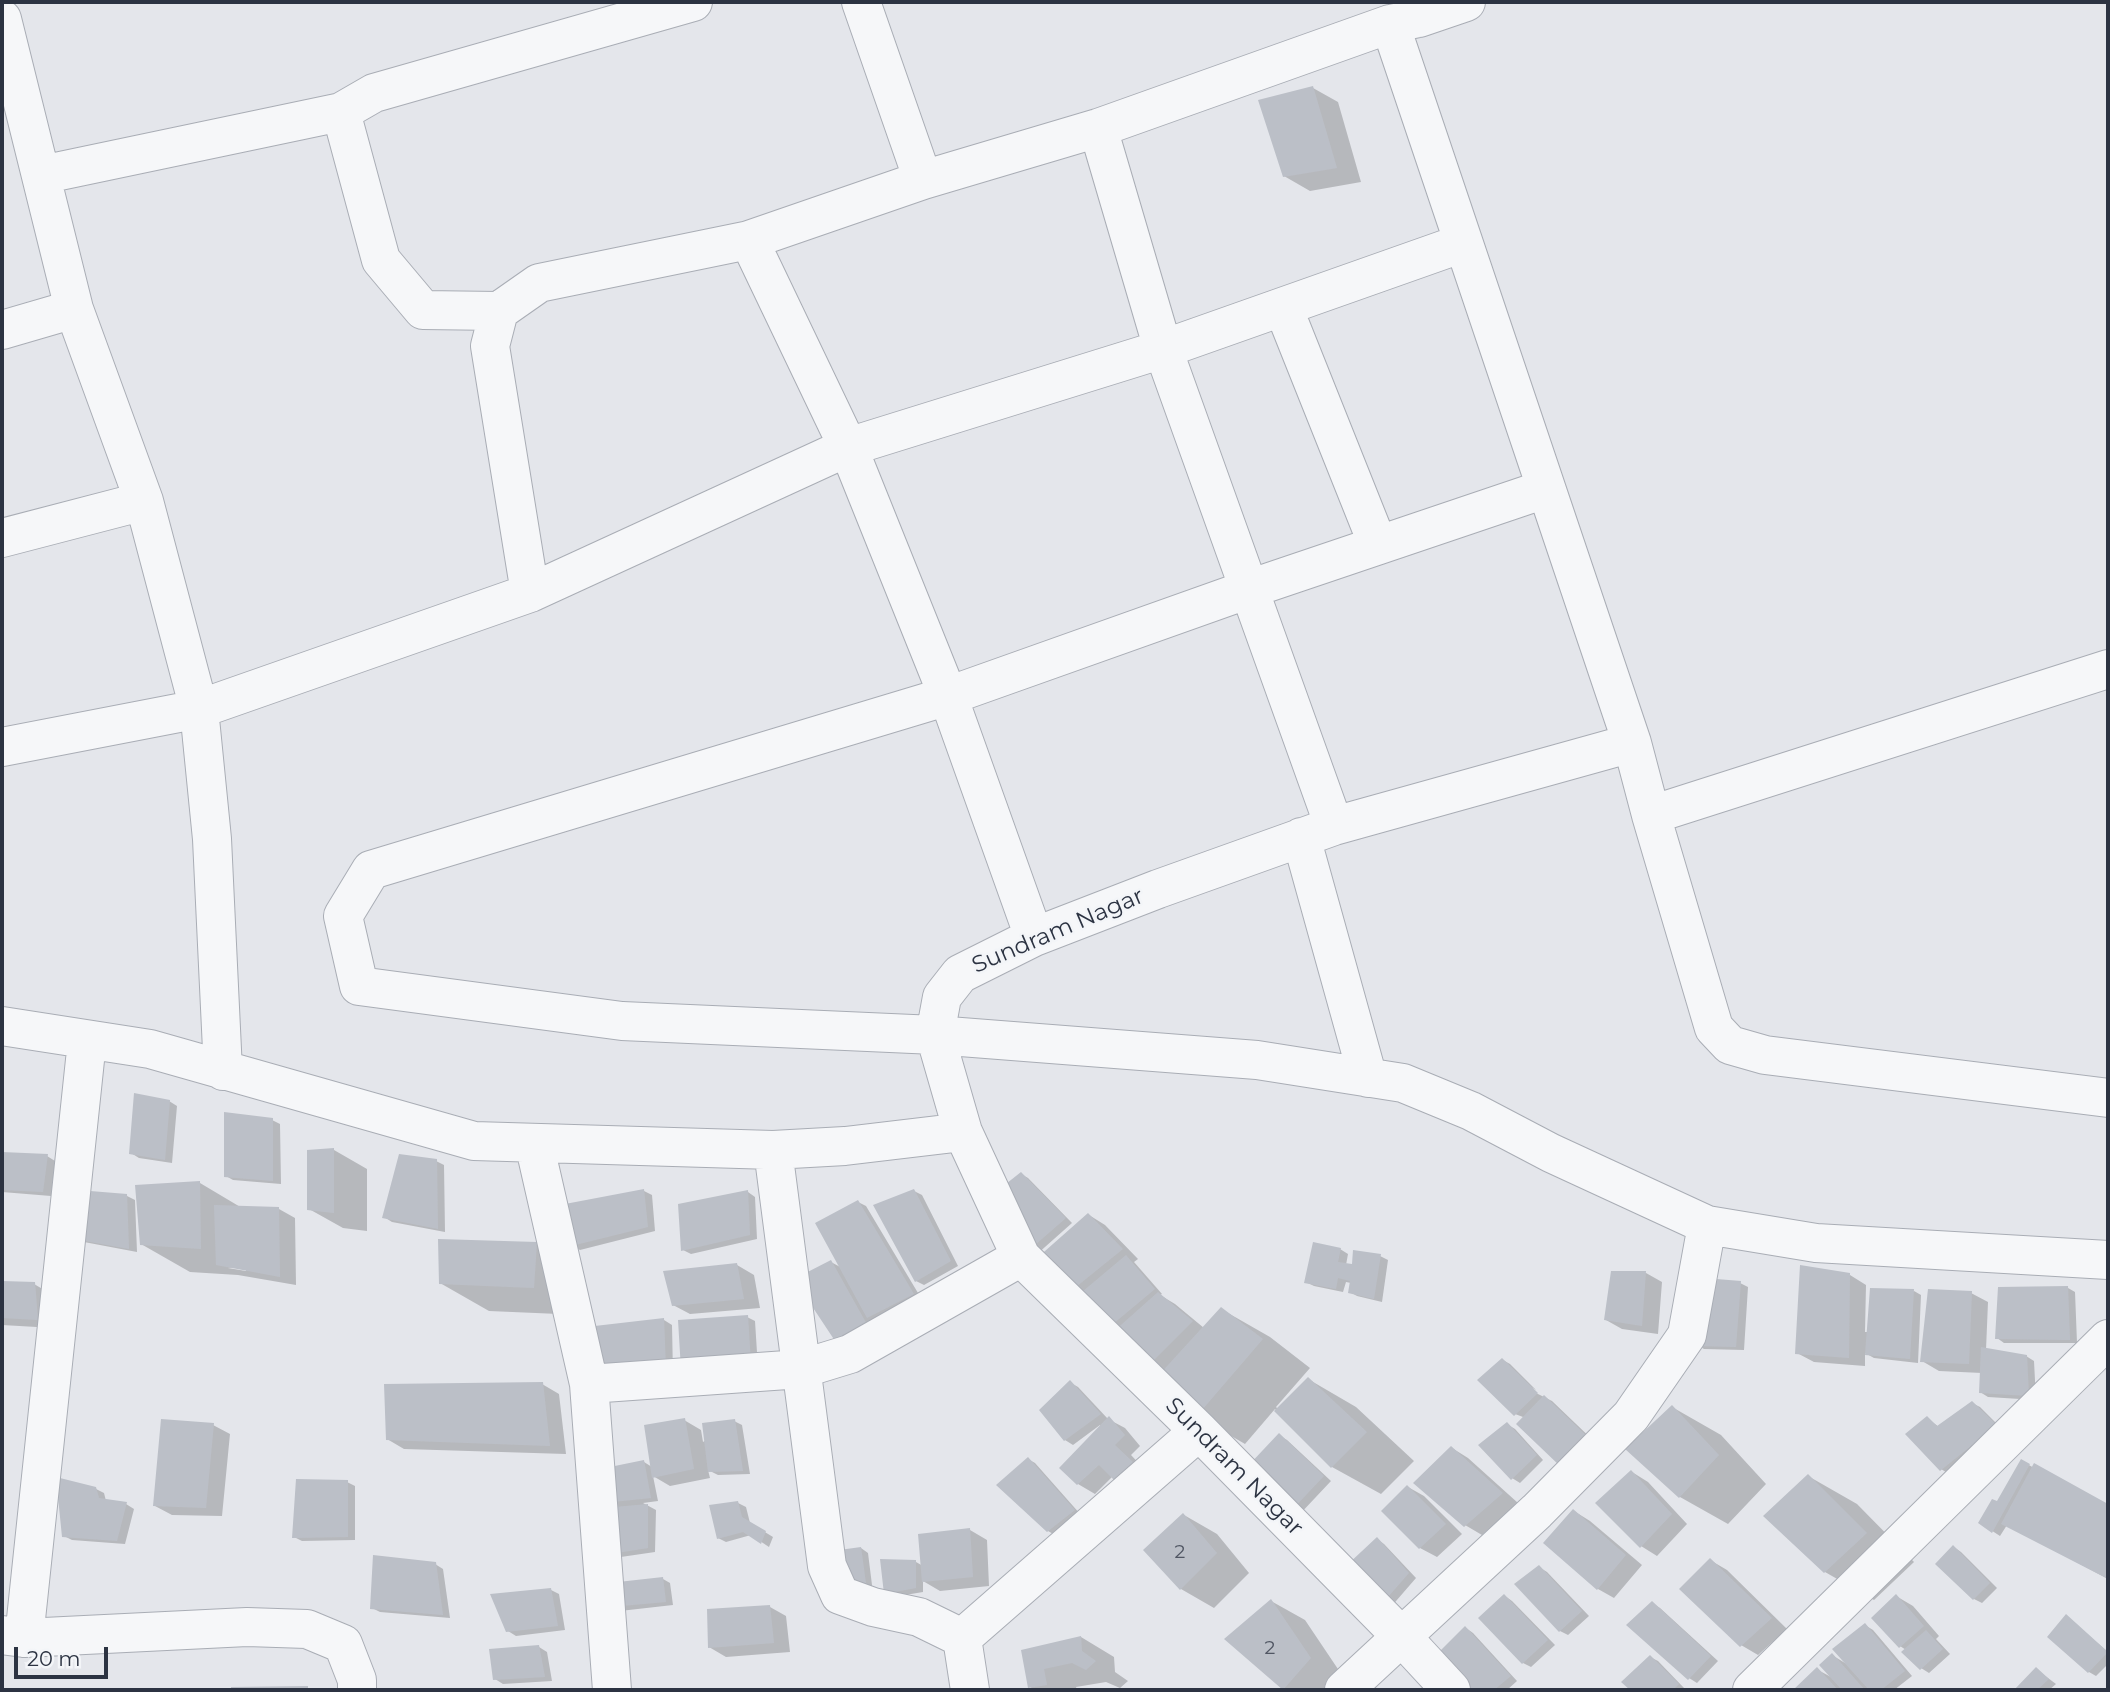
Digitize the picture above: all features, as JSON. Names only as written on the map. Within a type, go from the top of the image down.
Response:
[{"type":"street","points":[[41,175],[341,112],[374,93],[693,2]]},
{"type":"street","points":[[861,2],[923,180]]},
{"type":"street","points":[[341,112],[381,260],[423,310],[499,311],[540,283],[749,240],[923,180],[1098,128],[1407,15],[1466,2]]},
{"type":"street","points":[[1407,15],[1463,243],[1632,743],[1714,1028],[1730,1045],[1765,1055],[2108,1098]]},
{"type":"street","points":[[2,19],[74,309],[144,502],[199,709],[212,839],[223,1071]]},
{"type":"street","points":[[1098,128],[1164,349],[1249,589],[1317,832],[1368,1078]]},
{"type":"street","points":[[749,240],[848,447],[948,696],[1034,937]]},
{"type":"street","points":[[2,747],[199,709],[530,593],[848,447],[1164,349],[1463,243]]},
{"type":"street","points":[[1283,307],[1378,545]]},
{"type":"street","points":[[2,330],[74,309]]},
{"type":"street","points":[[499,311],[489,346],[530,593]]},
{"type":"street","points":[[1545,489],[1249,589],[948,696],[371,870],[343,916],[359,986],[622,1021],[935,1035],[1257,1060],[1403,1083],[1471,1111],[1552,1153],[1707,1225],[1816,1243],[2108,1260]]},
{"type":"street","points":[[2,538],[144,502]]},
{"type":"street","points":[[1651,815],[2108,669]]},
{"type":"street","name":"Sundram Nagar","points":[[1451,1690],[1199,1431],[1021,1257],[963,1132],[935,1035],[942,997],[960,974],[1034,937],[1317,832],[1632,743]]},
{"type":"street","points":[[2,1026],[150,1049],[474,1141],[772,1150],[845,1146],[963,1132]]},
{"type":"street","points":[[87,1041],[13,1636],[247,1627],[307,1629],[343,1644],[357,1690]]},
{"type":"street","points":[[534,1143],[589,1384],[612,1690]]},
{"type":"street","points":[[772,1150],[827,1566],[840,1595],[873,1607],[919,1617],[962,1638]]},
{"type":"street","points":[[1344,1690],[1537,1511],[1631,1416],[1687,1335],[1707,1225]]},
{"type":"street","points":[[589,1384],[801,1369],[850,1354],[1021,1257]]},
{"type":"street","points":[[1752,1690],[2108,1339]]},
{"type":"street","points":[[962,1638],[1199,1431]]},
{"type":"street","points":[[962,1638],[970,1690]]},
{"type":"building","points":[[1313,86],[1337,168],[1283,177],[1258,100]]},
{"type":"building","points":[[134,1093],[170,1100],[165,1160],[129,1154]]},
{"type":"building","points":[[224,1112],[273,1118],[273,1181],[224,1177]]},
{"type":"building","points":[[334,1148],[334,1213],[307,1210],[307,1150]]},
{"type":"building","points":[[2,1152],[48,1154],[43,1192],[2,1190]]},
{"type":"building","points":[[399,1154],[437,1159],[438,1229],[382,1218]]},
{"type":"building","points":[[1021,1172],[1066,1218],[1027,1252],[997,1191]]},
{"type":"building","points":[[200,1181],[201,1249],[140,1245],[135,1185]]},
{"type":"building","points":[[644,1189],[648,1227],[571,1246],[565,1204]]},
{"type":"building","points":[[914,1189],[951,1261],[915,1282],[873,1205]]},
{"type":"building","points":[[78,1190],[127,1194],[129,1249],[74,1239]]},
{"type":"building","points":[[748,1190],[750,1235],[681,1251],[678,1204]]},
{"type":"building","points":[[858,1200],[914,1294],[867,1318],[815,1223]]},
{"type":"building","points":[[214,1205],[279,1207],[280,1277],[216,1265]]},
{"type":"building","points":[[1088,1213],[1123,1249],[1071,1291],[1036,1259]]},
{"type":"building","points":[[438,1239],[537,1242],[534,1288],[439,1284]]},
{"type":"building","points":[[1313,1242],[1341,1248],[1338,1262],[1352,1264],[1353,1250],[1381,1254],[1374,1299],[1348,1293],[1350,1281],[1338,1278],[1336,1289],[1304,1283]]},
{"type":"building","points":[[1126,1255],[1155,1289],[1107,1329],[1076,1297]]},
{"type":"building","points":[[831,1260],[869,1328],[839,1347],[794,1279]]},
{"type":"building","points":[[737,1263],[744,1299],[672,1306],[663,1271]]},
{"type":"building","points":[[1800,1265],[1850,1273],[1849,1358],[1795,1354]]},
{"type":"building","points":[[1611,1271],[1646,1271],[1642,1326],[1604,1320]]},
{"type":"building","points":[[1704,1278],[1741,1281],[1736,1347],[1695,1346]]},
{"type":"building","points":[[2,1281],[35,1282],[38,1320],[2,1318]]},
{"type":"building","points":[[2068,1286],[2070,1340],[1995,1339],[1998,1287]]},
{"type":"building","points":[[1870,1288],[1914,1289],[1910,1359],[1865,1355]]},
{"type":"building","points":[[1928,1289],[1972,1291],[1969,1364],[1920,1362]]},
{"type":"building","points":[[1158,1292],[1193,1321],[1146,1368],[1112,1333]]},
{"type":"building","points":[[1221,1307],[1263,1339],[1196,1417],[1158,1376]]},
{"type":"building","points":[[748,1315],[751,1365],[681,1370],[678,1320]]},
{"type":"building","points":[[664,1318],[666,1370],[598,1377],[586,1327]]},
{"type":"building","points":[[1981,1347],[2027,1355],[2029,1396],[1979,1393]]},
{"type":"building","points":[[1502,1358],[1538,1393],[1514,1416],[1477,1380]]},
{"type":"building","points":[[1308,1377],[1367,1432],[1331,1468],[1274,1411]]},
{"type":"building","points":[[1070,1380],[1101,1414],[1064,1441],[1039,1410]]},
{"type":"building","points":[[543,1382],[550,1446],[386,1440],[384,1384]]},
{"type":"building","points":[[1544,1395],[1591,1440],[1561,1467],[1516,1424]]},
{"type":"building","points":[[1972,1401],[1997,1425],[1940,1471],[1905,1434],[1927,1416],[1937,1426]]},
{"type":"building","points":[[1672,1405],[1719,1455],[1679,1498],[1625,1449]]},
{"type":"building","points":[[1109,1416],[1125,1435],[1115,1445],[1133,1462],[1115,1481],[1099,1465],[1077,1485],[1059,1468]]},
{"type":"building","points":[[685,1418],[694,1469],[652,1478],[644,1425]]},
{"type":"building","points":[[161,1419],[214,1423],[206,1508],[153,1506]]},
{"type":"building","points":[[735,1419],[743,1471],[708,1472],[702,1423]]},
{"type":"building","points":[[1507,1422],[1537,1455],[1511,1480],[1478,1445]]},
{"type":"building","points":[[1279,1433],[1324,1476],[1290,1512],[1247,1467]]},
{"type":"building","points":[[1451,1446],[1503,1493],[1464,1527],[1413,1483]]},
{"type":"building","points":[[1028,1457],[1075,1510],[1047,1532],[996,1485]]},
{"type":"building","points":[[2021,1459],[2030,1464],[1992,1533],[1978,1523],[1992,1499],[1997,1501]]},
{"type":"building","points":[[644,1460],[651,1498],[603,1503],[600,1469]]},
{"type":"building","points":[[2034,1463],[2108,1504],[2108,1579],[2001,1524]]},
{"type":"building","points":[[1631,1470],[1672,1514],[1640,1548],[1595,1503]]},
{"type":"building","points":[[1808,1474],[1867,1533],[1824,1573],[1763,1516]]},
{"type":"building","points":[[56,1477],[96,1487],[99,1498],[127,1502],[117,1541],[62,1537]]},
{"type":"building","points":[[296,1479],[348,1480],[348,1537],[292,1538]]},
{"type":"building","points":[[1407,1485],[1446,1524],[1419,1549],[1381,1511]]},
{"type":"building","points":[[738,1501],[742,1517],[766,1531],[761,1544],[743,1532],[717,1539],[709,1505]]},
{"type":"building","points":[[648,1504],[648,1548],[604,1555],[604,1508]]},
{"type":"building","points":[[1573,1509],[1626,1555],[1597,1590],[1543,1543]]},
{"type":"building","points":[[1183,1513],[1217,1553],[1180,1590],[1143,1550]]},
{"type":"building","points":[[970,1528],[973,1577],[922,1582],[918,1534]]},
{"type":"building","points":[[1377,1537],[1409,1573],[1381,1605],[1346,1566]]},
{"type":"building","points":[[1953,1545],[1990,1583],[1973,1600],[1935,1564]]},
{"type":"building","points":[[861,1547],[868,1598],[832,1551]]},
{"type":"building","points":[[373,1555],[436,1562],[443,1615],[370,1609]]},
{"type":"building","points":[[1710,1558],[1772,1618],[1740,1647],[1679,1589]]},
{"type":"building","points":[[880,1559],[916,1560],[916,1588],[884,1594]]},
{"type":"building","points":[[1539,1565],[1582,1611],[1559,1632],[1514,1584]]},
{"type":"building","points":[[663,1577],[666,1602],[610,1607],[609,1583]]},
{"type":"building","points":[[551,1588],[558,1626],[506,1632],[490,1594]]},
{"type":"building","points":[[1504,1594],[1548,1640],[1522,1664],[1478,1618]]},
{"type":"building","points":[[1896,1594],[1924,1626],[1899,1648],[1871,1618]]},
{"type":"building","points":[[1271,1599],[1311,1658],[1283,1690],[1224,1639]]},
{"type":"building","points":[[1652,1601],[1711,1656],[1688,1680],[1626,1625]]},
{"type":"building","points":[[770,1605],[774,1643],[708,1648],[707,1609]]},
{"type":"building","points":[[2066,1614],[2108,1652],[2088,1673],[2047,1637]]},
{"type":"building","points":[[1865,1623],[1905,1671],[1881,1690],[1869,1690],[1832,1649]]},
{"type":"building","points":[[1465,1626],[1511,1676],[1494,1690],[1459,1690],[1430,1661]]},
{"type":"building","points":[[1926,1630],[1943,1649],[1920,1670],[1901,1652]]},
{"type":"building","points":[[1081,1636],[1082,1651],[1096,1661],[1086,1670],[1072,1663],[1044,1669],[1047,1685],[1028,1688],[1021,1650]]},
{"type":"building","points":[[539,1645],[545,1677],[493,1680],[489,1649]]},
{"type":"building","points":[[1832,1653],[1865,1690],[1842,1690],[1819,1665]]},
{"type":"building","points":[[1650,1655],[1679,1684],[1673,1690],[1630,1690],[1621,1682]]},
{"type":"building","points":[[1817,1667],[1838,1690],[1793,1690]]},
{"type":"building","points":[[2036,1667],[2049,1679],[2037,1690],[2014,1690]]},
{"type":"building","points":[[308,1686],[308,1690],[231,1690],[231,1687]]}]
